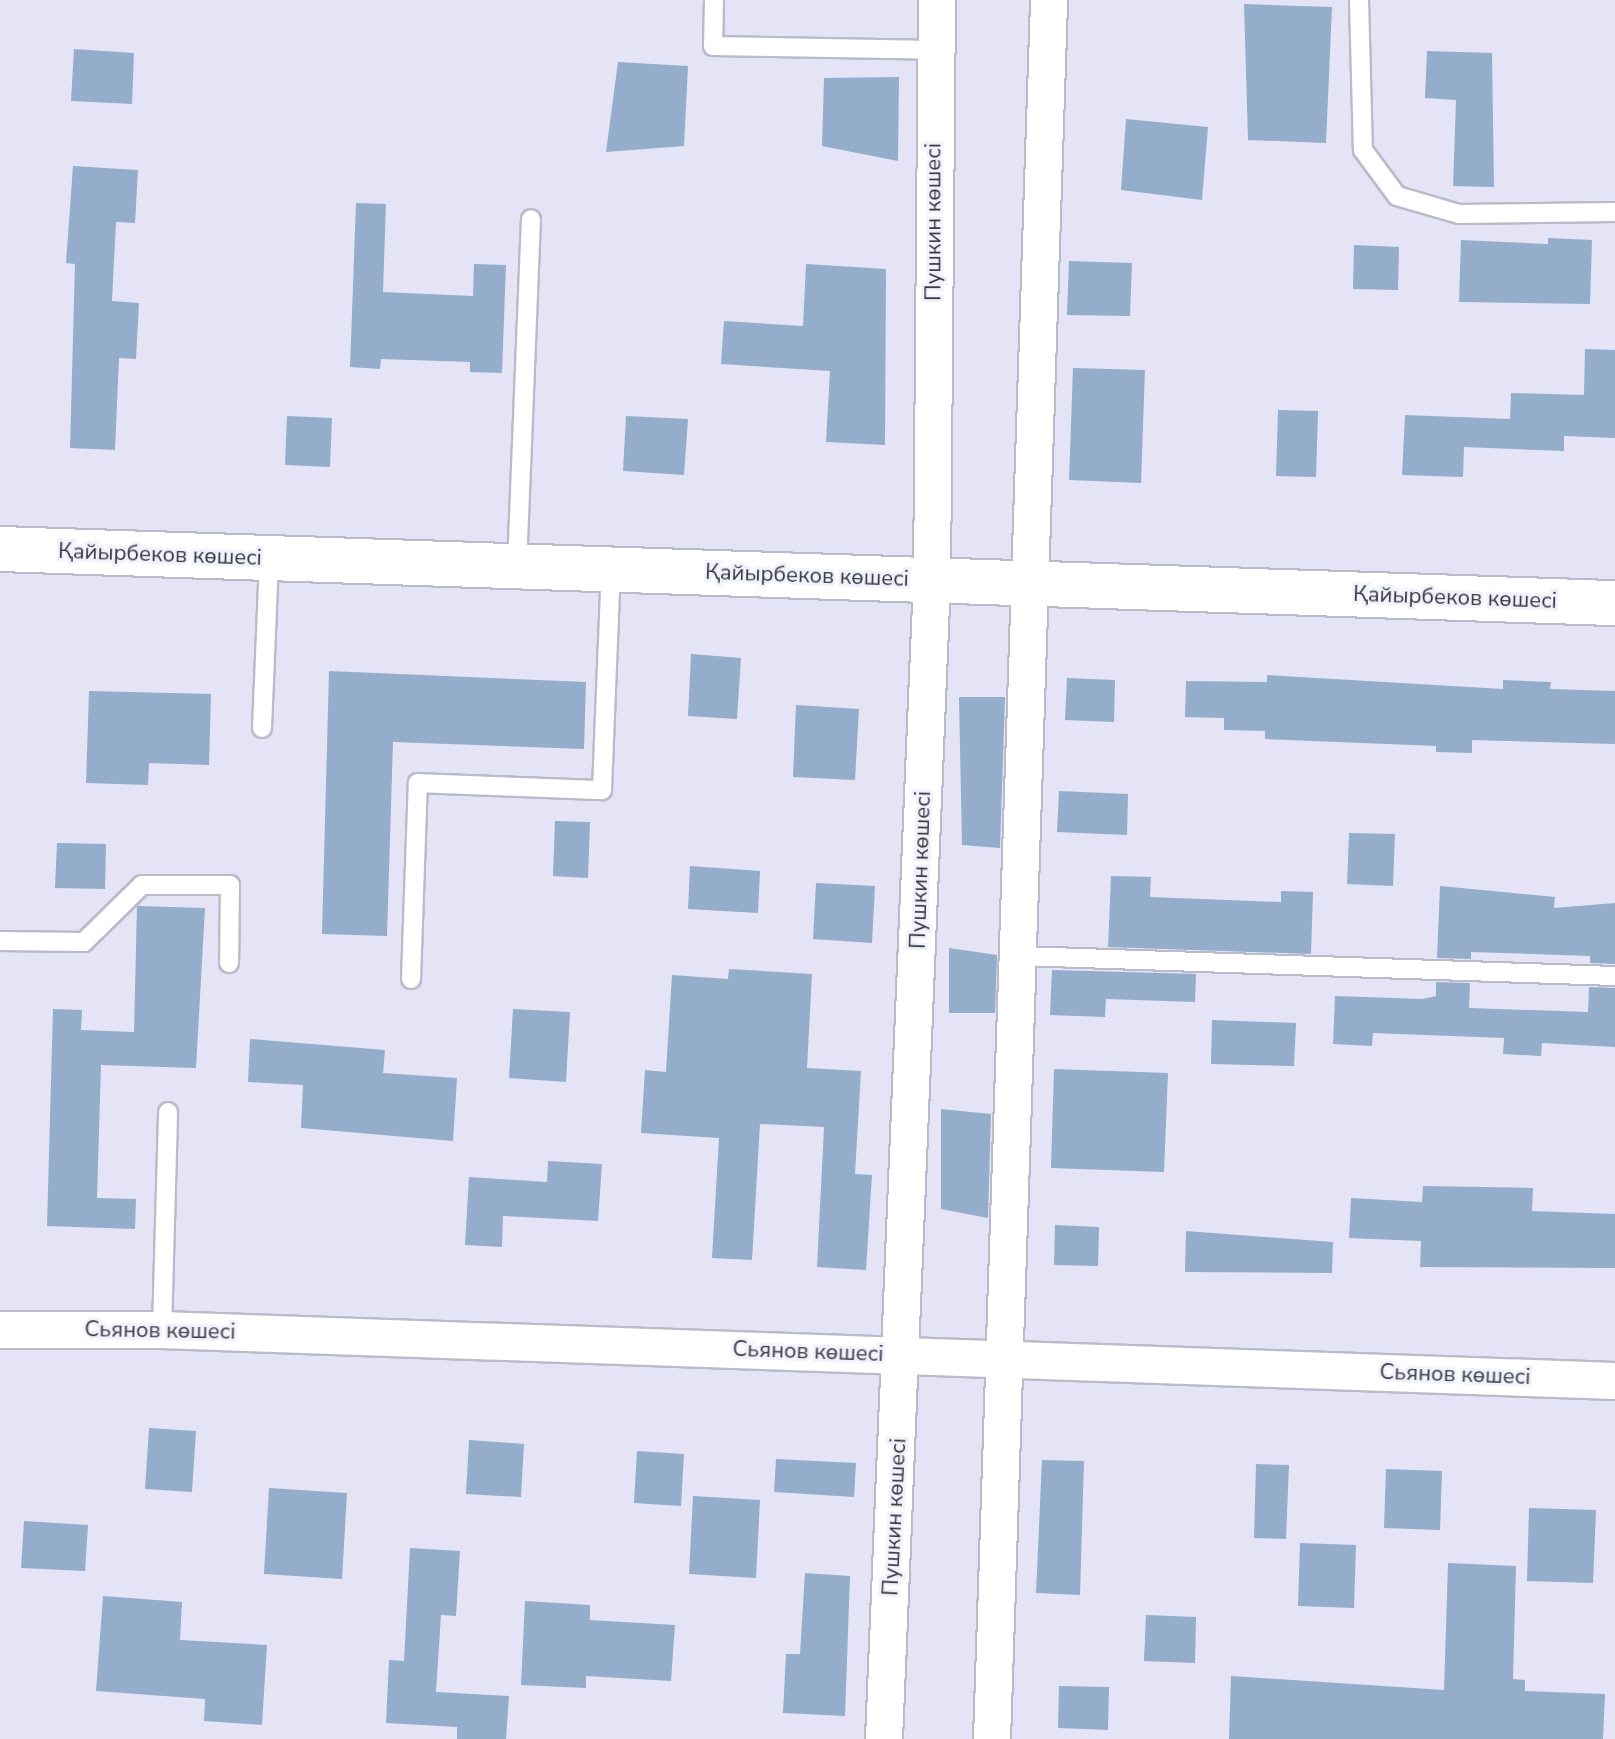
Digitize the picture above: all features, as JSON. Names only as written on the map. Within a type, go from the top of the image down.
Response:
[{"type":"main road","name":"Қайырбеков көшесі","points":[[0,549],[1615,603]]},
{"type":"street","name":"Пушкин көшесі","points":[[884,1739],[903,1355],[932,581],[937,0]]},
{"type":"street","points":[[992,1739],[1034,584],[1049,0]]},
{"type":"street","name":"Сьянов көшесі","points":[[0,1330],[162,1330],[1615,1381]]},
{"type":"lane","points":[[714,0],[713,46],[935,50]]},
{"type":"lane","points":[[1359,0],[1363,150],[1397,196],[1459,214],[1615,212]]},
{"type":"lane","points":[[517,567],[531,219]]},
{"type":"lane","points":[[262,728],[269,558]]},
{"type":"lane","points":[[411,979],[418,783],[602,790],[611,570]]},
{"type":"lane","points":[[0,941],[84,942],[142,885],[230,885],[229,963]]},
{"type":"lane","points":[[1021,956],[1615,976]]},
{"type":"lane","points":[[162,1330],[168,1112]]},
{"type":"building","points":[[1244,4],[1332,7],[1326,143],[1248,140]]},
{"type":"building","points":[[74,49],[134,53],[132,104],[71,101]]},
{"type":"building","points":[[1427,51],[1492,53],[1494,187],[1453,186],[1456,100],[1425,98]]},
{"type":"building","points":[[618,62],[688,66],[684,146],[606,152]]},
{"type":"building","points":[[899,77],[898,161],[822,146],[824,78]]},
{"type":"building","points":[[1126,119],[1208,127],[1202,200],[1121,190]]},
{"type":"building","points":[[73,166],[138,170],[135,223],[116,222],[112,301],[139,303],[136,359],[119,358],[115,450],[70,448],[75,264],[66,263]]},
{"type":"building","points":[[356,203],[386,204],[383,292],[473,296],[474,264],[506,265],[502,373],[470,372],[470,362],[381,359],[380,369],[350,367]]},
{"type":"building","points":[[1548,238],[1592,240],[1590,304],[1459,302],[1461,240],[1548,244]]},
{"type":"building","points":[[1354,245],[1399,247],[1398,290],[1353,289]]},
{"type":"building","points":[[1069,261],[1132,263],[1130,316],[1067,315]]},
{"type":"building","points":[[806,264],[886,269],[885,445],[826,442],[830,371],[721,364],[724,321],[803,326]]},
{"type":"building","points":[[1585,349],[1615,350],[1615,438],[1564,436],[1564,451],[1464,447],[1463,477],[1402,475],[1405,415],[1510,419],[1511,393],[1584,395]]},
{"type":"building","points":[[1073,368],[1145,370],[1141,483],[1069,480]]},
{"type":"building","points":[[1278,410],[1318,411],[1316,477],[1276,476]]},
{"type":"building","points":[[287,416],[332,418],[330,467],[285,465]]},
{"type":"building","points":[[626,416],[688,419],[684,475],[623,471]]},
{"type":"building","points":[[691,654],[741,658],[737,719],[688,716]]},
{"type":"building","points":[[329,671],[586,682],[584,749],[393,742],[387,936],[322,934]]},
{"type":"building","points":[[1267,675],[1503,689],[1503,680],[1551,682],[1550,689],[1615,691],[1615,744],[1472,740],[1472,753],[1436,752],[1436,746],[1265,739],[1265,731],[1224,730],[1224,718],[1185,717],[1186,681],[1267,682]]},
{"type":"building","points":[[1067,678],[1115,680],[1114,722],[1065,720]]},
{"type":"building","points":[[89,691],[211,694],[209,765],[149,763],[148,785],[86,783]]},
{"type":"building","points":[[959,697],[1005,697],[1000,848],[962,845]]},
{"type":"building","points":[[796,705],[859,709],[855,780],[793,777]]},
{"type":"building","points":[[1059,791],[1128,794],[1127,835],[1057,832]]},
{"type":"building","points":[[555,821],[590,822],[588,878],[553,876]]},
{"type":"building","points":[[1349,833],[1395,834],[1393,886],[1347,884]]},
{"type":"building","points":[[57,843],[106,844],[105,889],[55,888]]},
{"type":"building","points":[[690,866],[760,871],[758,913],[688,909]]},
{"type":"building","points":[[1111,876],[1151,877],[1150,897],[1281,902],[1281,891],[1313,892],[1311,954],[1108,947]]},
{"type":"building","points":[[816,883],[875,886],[872,943],[813,939]]},
{"type":"building","points":[[1440,886],[1555,897],[1554,908],[1615,903],[1615,964],[1590,963],[1590,956],[1471,952],[1471,959],[1437,958]]},
{"type":"building","points":[[137,906],[205,908],[196,1068],[101,1065],[97,1198],[136,1199],[135,1229],[47,1226],[53,1009],[82,1010],[81,1030],[134,1032]]},
{"type":"building","points":[[949,948],[997,955],[995,1013],[949,1013]]},
{"type":"building","points":[[729,969],[812,974],[807,1068],[861,1071],[855,1174],[872,1175],[866,1270],[817,1267],[824,1127],[760,1124],[752,1260],[712,1258],[719,1138],[641,1133],[645,1070],[666,1072],[672,975],[728,979]]},
{"type":"building","points":[[1052,970],[1196,974],[1195,1002],[1106,999],[1105,1017],[1050,1015]]},
{"type":"building","points":[[1436,982],[1470,983],[1469,1008],[1588,1012],[1589,987],[1615,988],[1615,1047],[1542,1043],[1541,1056],[1503,1054],[1504,1038],[1373,1033],[1372,1046],[1333,1044],[1335,996],[1423,999],[1436,996]]},
{"type":"building","points":[[513,1009],[570,1012],[566,1082],[509,1078]]},
{"type":"building","points":[[1212,1020],[1296,1023],[1294,1066],[1211,1064]]},
{"type":"building","points":[[250,1039],[385,1050],[383,1073],[457,1078],[453,1141],[301,1128],[303,1085],[248,1082]]},
{"type":"building","points":[[1054,1069],[1168,1073],[1164,1172],[1051,1168]]},
{"type":"building","points":[[941,1109],[991,1114],[988,1218],[941,1209]]},
{"type":"building","points":[[548,1161],[602,1164],[598,1221],[503,1216],[502,1247],[465,1245],[469,1177],[547,1182]]},
{"type":"building","points":[[1423,1186],[1533,1188],[1532,1211],[1615,1214],[1615,1268],[1420,1267],[1421,1241],[1349,1238],[1351,1198],[1422,1202]]},
{"type":"building","points":[[1055,1225],[1099,1227],[1098,1266],[1054,1265]]},
{"type":"building","points":[[1186,1231],[1333,1242],[1332,1273],[1185,1272]]},
{"type":"building","points":[[149,1428],[196,1431],[192,1492],[145,1489]]},
{"type":"building","points":[[469,1440],[524,1444],[521,1497],[466,1494]]},
{"type":"building","points":[[637,1451],[684,1454],[681,1506],[634,1503]]},
{"type":"building","points":[[776,1459],[856,1463],[854,1497],[774,1492]]},
{"type":"building","points":[[1042,1460],[1084,1461],[1080,1595],[1036,1593]]},
{"type":"building","points":[[1256,1464],[1289,1465],[1286,1539],[1254,1538]]},
{"type":"building","points":[[1386,1469],[1442,1471],[1440,1530],[1384,1528]]},
{"type":"building","points":[[269,1488],[347,1493],[342,1579],[264,1574]]},
{"type":"building","points":[[693,1496],[760,1500],[756,1578],[689,1574]]},
{"type":"building","points":[[1529,1508],[1596,1510],[1593,1583],[1527,1581]]},
{"type":"building","points":[[24,1521],[88,1525],[85,1571],[21,1568]]},
{"type":"building","points":[[1300,1543],[1356,1545],[1354,1608],[1298,1606]]},
{"type":"building","points":[[410,1548],[460,1551],[456,1616],[441,1615],[436,1692],[509,1696],[506,1739],[457,1739],[457,1727],[386,1723],[389,1660],[404,1661]]},
{"type":"building","points":[[1448,1563],[1516,1566],[1513,1679],[1525,1680],[1525,1691],[1605,1694],[1603,1739],[1229,1739],[1231,1676],[1444,1690]]},
{"type":"building","points":[[805,1573],[850,1576],[845,1716],[783,1713],[786,1654],[800,1654]]},
{"type":"building","points":[[103,1596],[182,1602],[180,1640],[267,1645],[262,1725],[204,1721],[205,1699],[96,1691]]},
{"type":"building","points":[[525,1601],[590,1605],[590,1620],[675,1625],[671,1681],[586,1676],[586,1688],[521,1685]]},
{"type":"building","points":[[1146,1615],[1196,1617],[1195,1663],[1144,1661]]},
{"type":"building","points":[[1059,1686],[1109,1687],[1108,1730],[1058,1728]]}]
